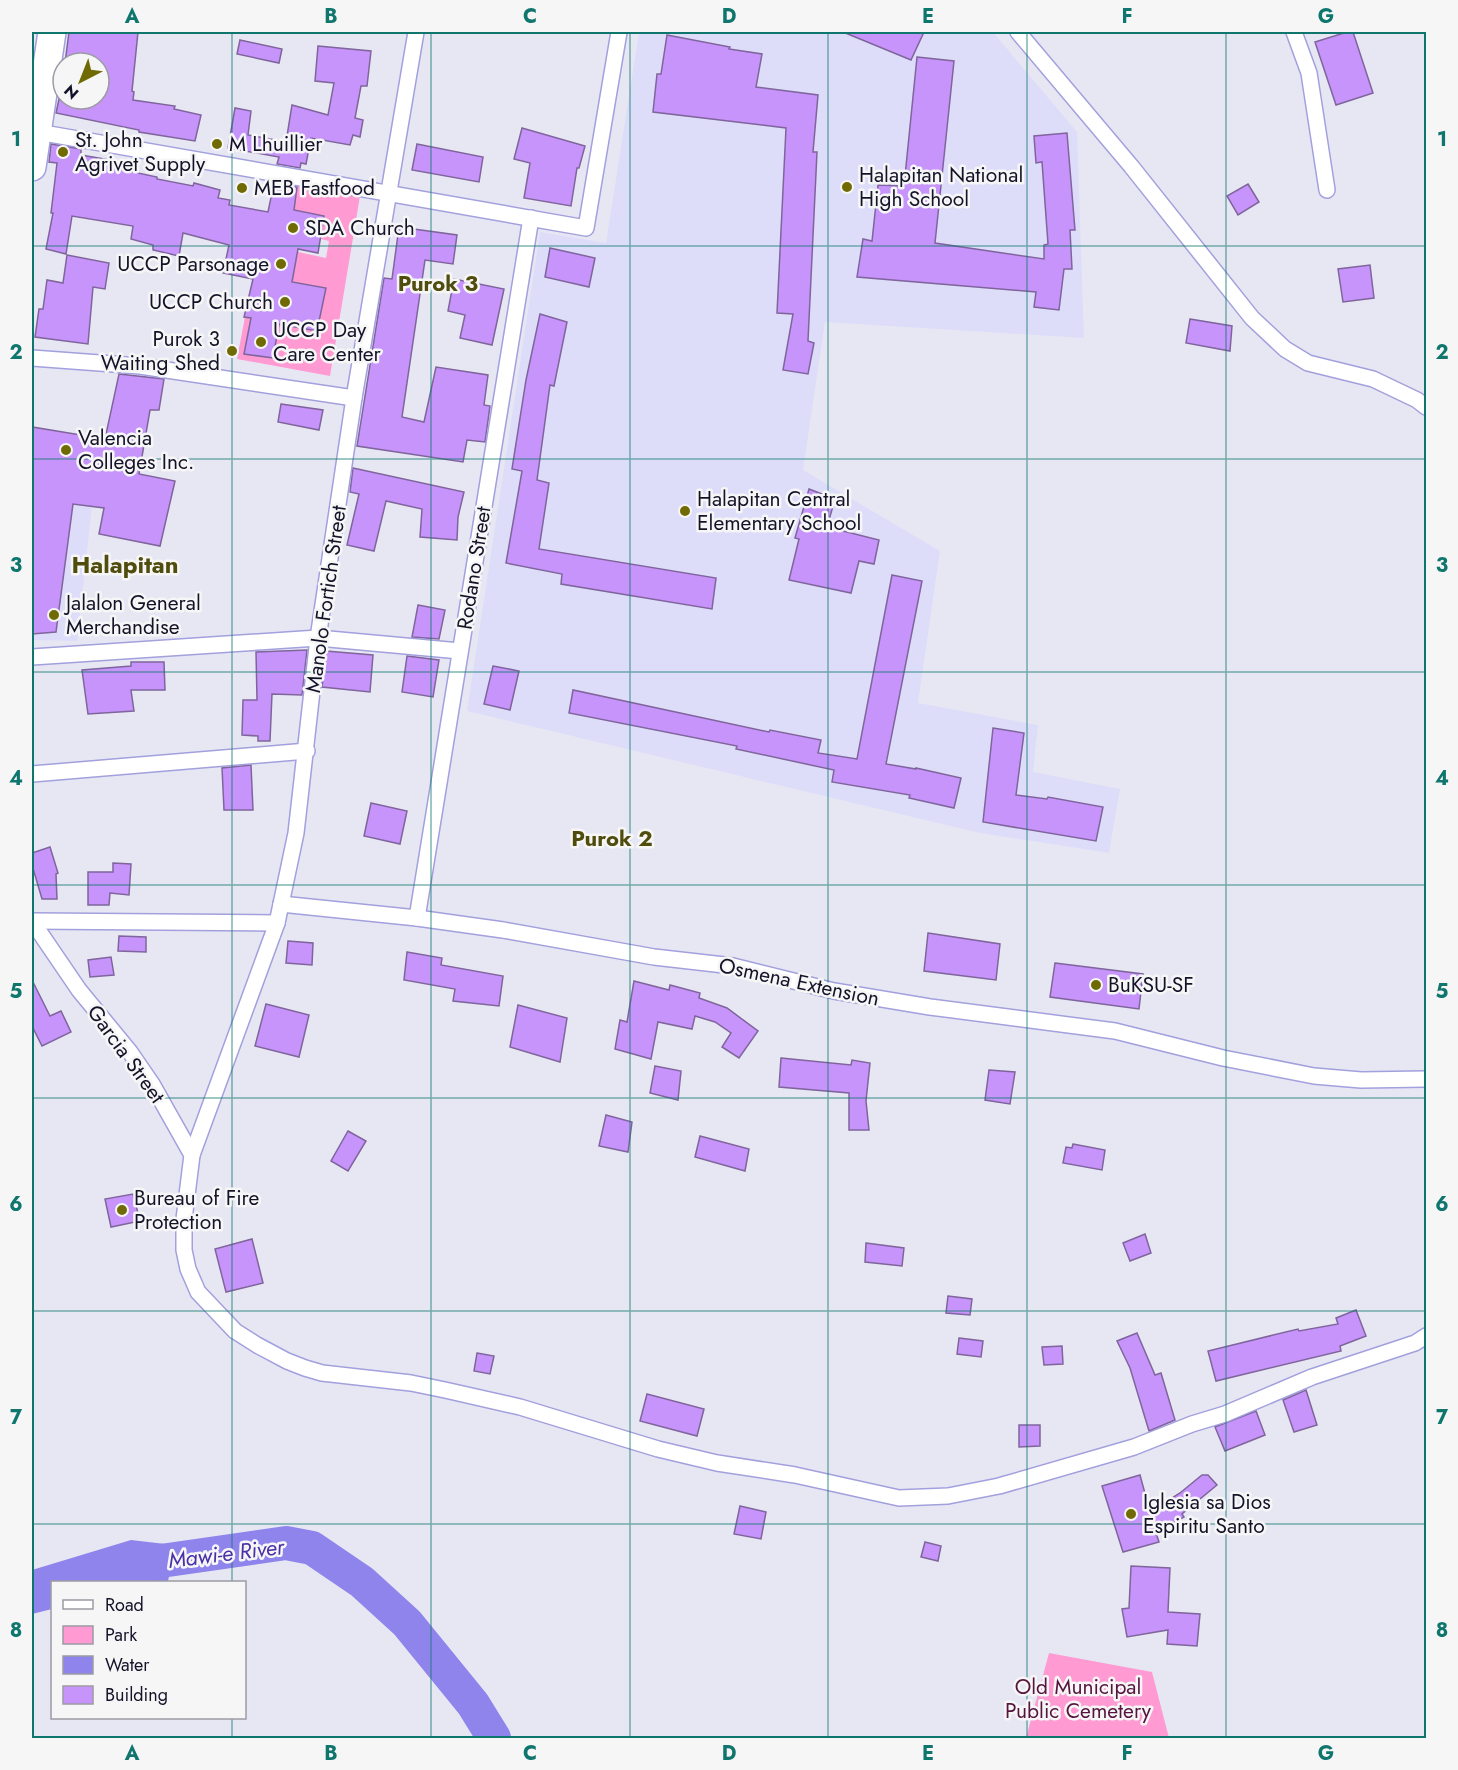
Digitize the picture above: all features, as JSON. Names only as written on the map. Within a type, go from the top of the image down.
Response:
[{"type":"highway","points":[[32,167],[34,131],[52,32]]},
{"type":"street","name":"Manolo Fortich Street","points":[[192,1155],[277,923],[296,833],[318,638],[354,398],[416,32]]},
{"type":"street","points":[[34,131],[586,228],[619,32]]},
{"type":"street","points":[[1018,32],[1131,166],[1252,318],[1285,349],[1308,363],[1373,379],[1417,400],[1426,407]]},
{"type":"street","points":[[1294,32],[1308,73],[1327,190]]},
{"type":"street","name":"Rodano Street","points":[[417,918],[531,218]]},
{"type":"street","points":[[32,358],[140,366],[354,398]]},
{"type":"street","points":[[32,657],[318,638],[460,651]]},
{"type":"street","points":[[32,774],[307,751]]},
{"type":"street","name":"Osmena Extension","points":[[281,904],[417,918],[503,930],[654,957],[733,966],[834,991],[930,1007],[1115,1030],[1223,1058],[1314,1076],[1361,1080],[1426,1079]]},
{"type":"street","points":[[32,921],[277,923]]},
{"type":"street","name":"Garcia Street","points":[[32,921],[79,990],[130,1052],[152,1084],[192,1155]]},
{"type":"street","points":[[192,1155],[184,1219],[184,1250],[188,1269],[198,1292],[235,1331],[287,1361],[322,1373],[411,1383],[445,1390],[520,1407],[658,1449],[717,1463],[795,1475],[899,1498],[948,1496],[999,1486],[1134,1447],[1192,1424],[1225,1414],[1312,1377],[1415,1343],[1426,1336]]},
{"type":"shaded area","name":"Halapitan Central Elementary School","points":[[639,32],[993,32],[1077,132],[1084,338],[825,322],[803,470],[940,551],[918,703],[1038,725],[1033,772],[1120,789],[1109,853],[980,833],[467,711],[540,232],[606,243]]},
{"type":"shaded area","points":[[32,462],[96,471],[77,641],[32,640]]},
{"type":"green space","points":[[274,178],[360,196],[330,376],[237,359],[245,317],[317,331],[326,288],[292,282],[298,252],[326,258],[329,241],[321,239],[324,216],[294,210],[296,191],[273,186]]},
{"type":"green space","name":"Old Municipal Public Cemetery","points":[[1049,1653],[1152,1672],[1169,1738],[1026,1738]]},
{"type":"water","points":[[131,1540],[174,1545],[168,1581],[51,1581],[51,1609],[32,1614],[32,1570]]},
{"type":"building","points":[[69,32],[138,32],[133,100],[175,106],[174,109],[201,115],[195,141],[139,132],[139,130],[56,113],[56,111],[111,111],[111,51],[67,51]]},
{"type":"building","points":[[843,32],[924,32],[911,60]]},
{"type":"building","points":[[1353,32],[1373,93],[1336,105],[1315,42]]},
{"type":"building","points":[[667,35],[762,54],[756,87],[818,95],[813,152],[817,152],[808,341],[814,343],[808,374],[783,370],[793,314],[777,313],[786,128],[653,112],[657,74],[661,74]]},
{"type":"building","points":[[240,40],[282,49],[279,63],[237,54]]},
{"type":"building","points":[[318,46],[371,51],[367,86],[361,86],[355,118],[363,120],[360,137],[353,135],[350,145],[311,138],[306,164],[301,163],[300,168],[277,164],[279,157],[228,148],[235,108],[251,111],[248,135],[286,142],[292,105],[328,115],[334,83],[315,81]]},
{"type":"building","points":[[917,57],[954,61],[935,243],[1044,259],[1044,245],[1048,244],[1042,162],[1036,163],[1034,136],[1067,133],[1075,230],[1070,230],[1072,269],[1064,269],[1059,310],[1034,307],[1036,292],[857,277],[863,239],[872,241],[878,185],[904,186]]},
{"type":"building","points":[[522,128],[585,146],[579,168],[577,168],[571,206],[524,198],[530,163],[514,159]]},
{"type":"building","points":[[51,144],[81,149],[81,155],[111,160],[110,167],[157,177],[157,179],[193,186],[194,183],[220,190],[218,198],[230,200],[229,205],[268,212],[274,183],[297,187],[294,210],[324,216],[318,253],[298,249],[292,282],[326,288],[317,331],[279,324],[273,358],[244,354],[251,318],[244,317],[253,279],[223,273],[229,245],[183,233],[179,256],[153,250],[153,245],[131,239],[133,226],[72,216],[66,254],[46,249],[53,213],[51,213],[57,163],[49,162]]},
{"type":"building","points":[[417,144],[483,157],[479,182],[412,170]]},
{"type":"building","points":[[1248,184],[1259,202],[1238,215],[1227,196]]},
{"type":"building","points":[[399,227],[457,235],[453,264],[425,260],[402,417],[424,422],[436,367],[488,375],[484,405],[490,406],[485,442],[467,440],[463,462],[357,446],[384,278],[392,279]]},
{"type":"building","points":[[550,248],[595,258],[589,287],[545,277]]},
{"type":"building","points":[[67,255],[109,263],[105,289],[93,287],[88,344],[35,337],[39,309],[43,309],[47,280],[63,283]]},
{"type":"building","points":[[1370,265],[1374,298],[1343,302],[1338,269]]},
{"type":"building","points":[[454,279],[504,289],[492,345],[460,338],[465,315],[448,311]]},
{"type":"building","points":[[540,314],[567,322],[554,386],[550,385],[537,480],[549,483],[539,549],[716,578],[712,609],[561,584],[562,574],[506,563],[522,471],[512,469],[526,380]]},
{"type":"building","points":[[1190,319],[1232,326],[1230,351],[1186,343]]},
{"type":"building","points":[[119,374],[164,379],[159,410],[150,410],[139,474],[175,481],[160,546],[99,534],[104,508],[73,504],[56,632],[32,634],[32,427],[105,439]]},
{"type":"building","points":[[281,404],[323,410],[319,430],[278,422]]},
{"type":"building","points":[[353,468],[464,492],[458,517],[457,540],[420,537],[422,509],[386,501],[374,551],[347,545],[359,494],[350,492]]},
{"type":"building","points":[[809,489],[835,499],[827,527],[879,540],[874,564],[859,561],[851,593],[789,580],[799,539],[795,538]]},
{"type":"building","points":[[892,575],[922,581],[886,764],[961,778],[954,808],[909,798],[910,795],[832,782],[834,770],[736,749],[737,746],[569,713],[573,690],[769,732],[770,730],[821,740],[818,753],[857,759]]},
{"type":"building","points":[[418,605],[445,610],[439,639],[412,637]]},
{"type":"building","points":[[307,650],[302,695],[272,694],[270,741],[258,741],[258,736],[242,735],[243,700],[257,700],[256,652]]},
{"type":"building","points":[[326,651],[373,655],[370,692],[322,687]]},
{"type":"building","points":[[407,656],[439,660],[433,697],[402,692]]},
{"type":"building","points":[[131,662],[164,662],[165,690],[131,690],[134,711],[88,714],[82,670],[131,666]]},
{"type":"building","points":[[493,666],[519,671],[510,710],[484,704]]},
{"type":"building","points":[[993,728],[1024,733],[1016,795],[1047,799],[1048,797],[1103,807],[1096,841],[983,822]]},
{"type":"building","points":[[251,765],[253,810],[224,810],[222,768]]},
{"type":"building","points":[[371,803],[407,811],[400,844],[364,836]]},
{"type":"building","points":[[50,847],[58,873],[56,874],[57,899],[42,899],[32,865],[32,853]]},
{"type":"building","points":[[113,863],[131,864],[129,895],[110,893],[109,905],[88,905],[88,872],[113,872]]},
{"type":"building","points":[[928,933],[1000,944],[996,980],[924,971]]},
{"type":"building","points":[[119,936],[146,937],[146,952],[118,951]]},
{"type":"building","points":[[288,941],[313,943],[312,965],[286,963]]},
{"type":"building","points":[[407,952],[442,958],[441,965],[503,976],[499,1006],[453,1001],[455,989],[404,980]]},
{"type":"building","points":[[111,957],[114,975],[90,977],[88,960]]},
{"type":"building","name":"BuKSU-SF","points":[[1055,963],[1143,974],[1139,1009],[1050,997]]},
{"type":"building","points":[[32,980],[50,1016],[61,1011],[71,1032],[42,1046],[32,1026]]},
{"type":"building","points":[[634,981],[669,990],[670,985],[700,993],[699,998],[727,1008],[758,1031],[739,1058],[722,1047],[731,1033],[715,1022],[695,1016],[692,1029],[658,1022],[651,1059],[615,1049],[620,1020],[627,1022]]},
{"type":"building","points":[[266,1004],[309,1015],[299,1057],[255,1046]]},
{"type":"building","points":[[518,1005],[567,1018],[560,1062],[510,1047]]},
{"type":"building","points":[[781,1058],[851,1065],[852,1060],[870,1063],[866,1101],[869,1130],[849,1130],[849,1093],[779,1087]]},
{"type":"building","points":[[655,1066],[681,1071],[678,1100],[650,1093]]},
{"type":"building","points":[[989,1070],[1015,1072],[1010,1104],[985,1100]]},
{"type":"building","points":[[606,1115],[632,1122],[628,1152],[599,1146]]},
{"type":"building","points":[[348,1131],[366,1141],[348,1171],[331,1161]]},
{"type":"building","points":[[700,1136],[749,1149],[745,1171],[695,1157]]},
{"type":"building","points":[[1073,1144],[1105,1150],[1102,1170],[1063,1163],[1066,1147],[1072,1148]]},
{"type":"building","name":"Bureau of Fire Protection","points":[[133,1194],[140,1221],[111,1227],[105,1199]]},
{"type":"building","points":[[1145,1234],[1151,1253],[1130,1261],[1123,1243]]},
{"type":"building","points":[[252,1239],[263,1283],[226,1292],[215,1249]]},
{"type":"building","points":[[866,1243],[904,1248],[902,1266],[865,1262]]},
{"type":"building","points":[[948,1296],[972,1299],[970,1315],[946,1313]]},
{"type":"building","points":[[1356,1310],[1366,1336],[1340,1346],[1341,1351],[1216,1381],[1208,1351],[1298,1329],[1299,1331],[1338,1324],[1336,1318]]},
{"type":"building","points":[[1137,1333],[1155,1375],[1161,1373],[1175,1420],[1149,1431],[1130,1368],[1117,1341]]},
{"type":"building","points":[[959,1338],[983,1341],[981,1357],[957,1354]]},
{"type":"building","points":[[1062,1346],[1063,1364],[1044,1365],[1042,1347]]},
{"type":"building","points":[[477,1353],[494,1356],[490,1374],[474,1371]]},
{"type":"building","points":[[1306,1390],[1317,1425],[1294,1432],[1283,1400]]},
{"type":"building","points":[[647,1394],[704,1409],[697,1436],[640,1421]]},
{"type":"building","points":[[1256,1411],[1265,1435],[1225,1451],[1215,1427]]},
{"type":"building","points":[[1019,1425],[1040,1425],[1040,1446],[1019,1447]]},
{"type":"building","name":"Iglesia sa Dios Espiritu Santo","points":[[1140,1475],[1150,1512],[1180,1493],[1202,1475],[1208,1475],[1217,1485],[1182,1514],[1184,1517],[1156,1533],[1159,1542],[1123,1552],[1102,1486]]},
{"type":"building","points":[[740,1506],[766,1512],[761,1539],[734,1534]]},
{"type":"building","points":[[925,1542],[941,1546],[938,1561],[921,1557]]},
{"type":"building","points":[[1131,1566],[1170,1568],[1168,1612],[1200,1614],[1197,1646],[1167,1644],[1168,1630],[1127,1637],[1122,1609],[1129,1608]]},
{"type":"waterway","name":"Mawi-e River","points":[[96,1581],[154,1562],[286,1543],[312,1548],[362,1582],[407,1623],[473,1704],[494,1738]]},
{"type":"place","name":"M Lhuillier","points":[[217,144]]},
{"type":"place","name":"St. John Agrivet Supply","points":[[63,152]]},
{"type":"place","name":"Halapitan National High School","points":[[847,187]]},
{"type":"place","name":"MEB Fastfood","points":[[242,188]]},
{"type":"place","name":"SDA Church","points":[[293,228]]},
{"type":"place","name":"UCCP Parsonage","points":[[281,264]]},
{"type":"place","name":"UCCP Church","points":[[285,302]]},
{"type":"place","name":"UCCP Day Care Center","points":[[261,342]]},
{"type":"place","name":"Purok 3 Waiting Shed","points":[[232,351]]},
{"type":"place","name":"Valencia Colleges Inc.","points":[[66,450]]},
{"type":"place","name":"Halapitan Central Elementary School","points":[[685,511]]},
{"type":"place","name":"Jalalon General Merchandise","points":[[54,615]]},
{"type":"place","name":"BuKSU-SF","points":[[1096,985]]},
{"type":"place","name":"Bureau of Fire Protection","points":[[122,1210]]},
{"type":"place","name":"Iglesia sa Dios Espiritu Santo","points":[[1131,1514]]},
{"type":"district","name":"Purok 3","points":[[438,283]]},
{"type":"district","name":"Halapitan","points":[[125,564]]},
{"type":"district","name":"Purok 2","points":[[612,838]]}]
